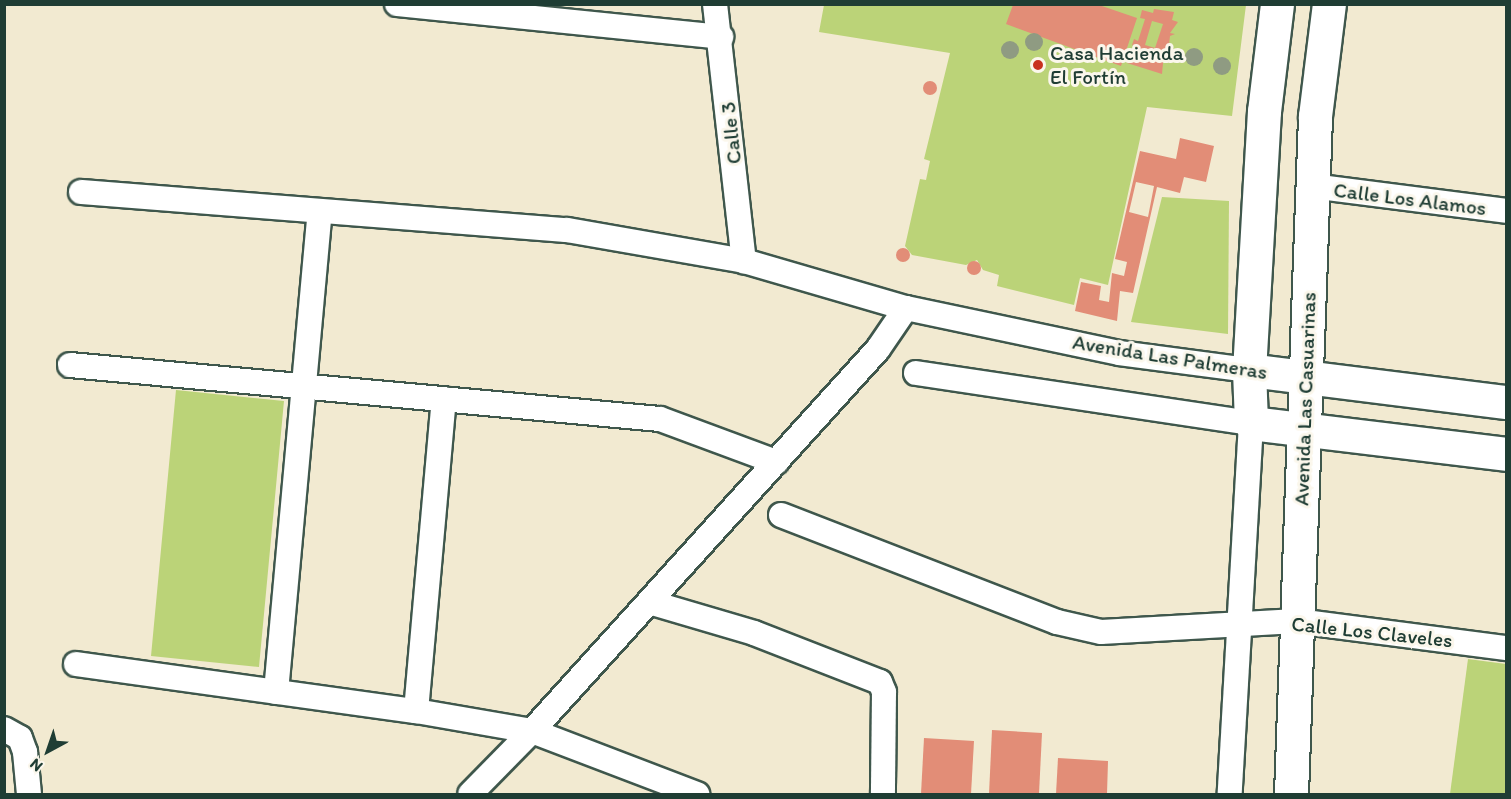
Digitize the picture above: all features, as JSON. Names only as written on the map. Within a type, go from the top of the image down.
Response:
[{"type":"street","points":[[397,4],[721,37]]},
{"type":"street","name":"Calle 3","points":[[716,4],[744,261]]},
{"type":"street","points":[[1230,792],[1237,626],[1251,423],[1249,370],[1264,111],[1277,4]]},
{"type":"street","name":"Avenida Las Casuarinas","points":[[1291,795],[1315,116],[1329,4]]},
{"type":"street","name":"Calle Los Alamos","points":[[1312,186],[1506,211]]},
{"type":"street","name":"Avenida Las Palmeras","points":[[81,192],[567,230],[744,261],[906,308],[1119,353],[1506,402]]},
{"type":"street","points":[[276,692],[320,212]]},
{"type":"street","points":[[470,795],[532,731],[878,349],[906,308]]},
{"type":"street","points":[[70,364],[660,419],[776,462]]},
{"type":"street","points":[[916,373],[1251,423],[1506,454]]},
{"type":"street","points":[[416,711],[444,399]]},
{"type":"street","name":"Calle Los Claveles","points":[[781,515],[1057,622],[1101,632],[1297,621],[1506,648]]},
{"type":"street","points":[[650,602],[754,633],[880,682],[884,692],[883,795]]},
{"type":"street","points":[[76,664],[416,711],[532,731],[697,795]]},
{"type":"street","points":[[4,729],[20,738],[26,752],[29,795]]},
{"type":"green space","points":[[824,5],[1246,5],[1232,116],[1147,107],[1108,285],[1080,278],[1074,305],[997,286],[999,275],[983,270],[977,260],[966,265],[912,255],[905,246],[920,179],[926,180],[930,161],[924,159],[950,53],[819,32]]},
{"type":"green space","points":[[1162,197],[1229,201],[1228,334],[1131,322]]},
{"type":"green space","points":[[176,390],[284,401],[259,667],[151,656]]},
{"type":"green space","points":[[1468,659],[1506,664],[1506,794],[1450,794]]},
{"type":"building","points":[[1013,5],[1099,5],[1137,18],[1121,66],[1006,24]]},
{"type":"building","points":[[1154,9],[1174,12],[1172,20],[1178,22],[1170,33],[1175,34],[1170,36],[1168,53],[1164,52],[1162,74],[1127,63],[1129,56],[1134,58],[1137,47],[1132,45],[1134,39],[1138,41],[1145,19],[1140,18],[1142,10],[1153,13]],"holes":[[[1152,21],[1163,24],[1155,48],[1145,45]]]},
{"type":"building","points":[[927,81],[933,81],[937,88],[933,95],[927,95],[923,91],[923,85]]},
{"type":"building","points":[[1180,138],[1214,146],[1206,182],[1184,177],[1180,193],[1157,187],[1133,293],[1120,291],[1117,321],[1075,311],[1081,282],[1101,286],[1099,300],[1109,302],[1112,273],[1124,276],[1127,262],[1115,259],[1140,151],[1176,159]],"holes":[[[1136,182],[1154,186],[1148,217],[1129,212]]]},
{"type":"building","points":[[900,248],[906,248],[910,255],[906,262],[900,262],[896,258],[896,252]]},
{"type":"building","points":[[971,261],[977,261],[981,268],[977,275],[971,275],[967,271],[967,265]]},
{"type":"building","points":[[992,730],[1042,733],[1039,794],[989,794]]},
{"type":"building","points":[[924,738],[974,741],[971,794],[921,794]]},
{"type":"building","points":[[1058,758],[1108,761],[1107,794],[1056,794]]},
{"type":"place","name":"Casa Hacienda El Fortín","points":[[1038,65]]}]
